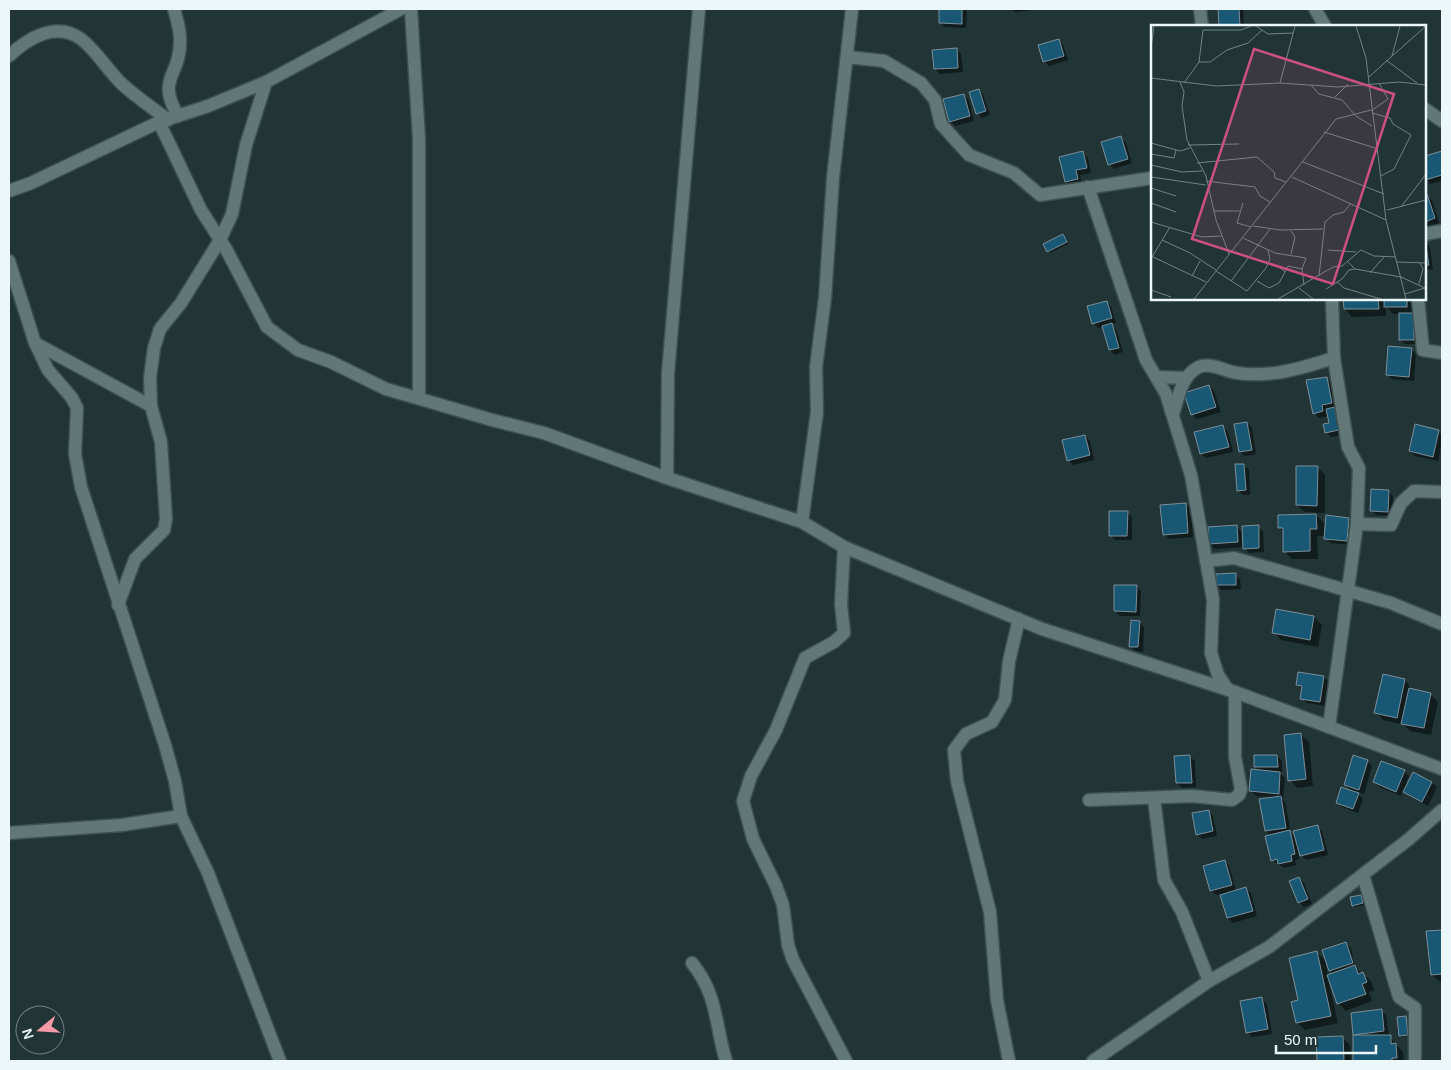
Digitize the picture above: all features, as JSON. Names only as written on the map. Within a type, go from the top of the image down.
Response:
[{"type":"street","points":[[174,9],[180,44],[167,84],[170,100],[168,119],[201,210],[220,240],[267,328],[298,350],[331,362],[386,389],[544,433],[668,478],[802,522],[844,548],[1042,629],[1231,691],[1442,769]]},
{"type":"street","points":[[9,191],[168,119],[266,82],[401,9]]},
{"type":"street","points":[[411,9],[419,139],[420,398]]},
{"type":"street","points":[[668,478],[668,373],[699,9]]},
{"type":"street","points":[[802,522],[818,412],[816,367],[825,298],[833,178],[852,9]]},
{"type":"street","points":[[1200,9],[1202,25]]},
{"type":"street","points":[[1315,9],[1325,25]]},
{"type":"street","points":[[9,56],[30,40],[48,32],[69,34],[81,40],[122,85],[168,119]]},
{"type":"street","points":[[847,57],[884,61],[921,83],[935,100],[941,124],[969,155],[1014,173],[1040,195],[1151,178]]},
{"type":"street","points":[[118,605],[135,559],[164,530],[165,525],[161,442],[151,406],[150,378],[154,348],[160,329],[181,303],[220,240],[232,214],[246,145],[266,82]]},
{"type":"street","points":[[1426,110],[1442,121]]},
{"type":"street","points":[[1088,187],[1146,360],[1166,394],[1190,475],[1213,600],[1210,653],[1218,675],[1231,691],[1235,757],[1241,789],[1239,795],[1232,800],[1192,796],[1089,800]]},
{"type":"street","points":[[1426,234],[1442,231]]},
{"type":"street","points":[[9,261],[35,343],[48,370],[72,398],[77,408],[74,454],[81,487],[165,745],[175,781],[181,816],[212,882],[280,1061]]},
{"type":"street","points":[[1329,727],[1357,524],[1359,468],[1348,447],[1334,358],[1332,300]]},
{"type":"street","points":[[1418,300],[1424,350],[1442,353]]},
{"type":"street","points":[[35,343],[151,406]]},
{"type":"street","points":[[1173,415],[1186,378],[1195,369],[1204,365],[1237,373],[1289,372],[1334,358]]},
{"type":"street","points":[[1157,377],[1186,378]]},
{"type":"street","points":[[1357,524],[1391,525],[1401,502],[1414,491],[1442,492]]},
{"type":"street","points":[[844,548],[841,604],[844,633],[834,642],[805,658],[776,730],[751,776],[743,801],[753,839],[783,905],[788,945],[793,960],[846,1061]]},
{"type":"street","points":[[1206,561],[1234,558],[1391,603],[1442,624]]},
{"type":"street","points":[[1009,1061],[997,1000],[990,912],[957,781],[954,750],[966,734],[992,722],[1005,700],[1009,661],[1019,619]]},
{"type":"street","points":[[1154,798],[1164,880],[1182,912],[1209,981]]},
{"type":"street","points":[[1093,1061],[1209,981],[1269,947],[1363,875],[1442,810]]},
{"type":"street","points":[[9,833],[122,824],[181,816]]},
{"type":"street","points":[[1363,875],[1399,996],[1415,1008],[1414,1061]]},
{"type":"street","points":[[692,963],[704,978],[712,996],[726,1061]]},
{"type":"building","points":[[939,9],[962,9],[962,24],[939,23]]},
{"type":"building","points":[[1218,9],[1239,9],[1240,25],[1219,25]]},
{"type":"building","points":[[1059,39],[1064,56],[1043,62],[1038,45]]},
{"type":"building","points":[[957,48],[958,68],[934,69],[932,50]]},
{"type":"building","points":[[979,89],[986,111],[976,114],[969,92]]},
{"type":"building","points":[[964,94],[970,116],[949,122],[943,99]]},
{"type":"building","points":[[1121,136],[1128,159],[1108,165],[1101,142]]},
{"type":"building","points":[[1083,151],[1087,168],[1076,170],[1078,179],[1065,182],[1059,157]]},
{"type":"building","points":[[1442,151],[1442,175],[1426,180],[1426,156]]},
{"type":"building","points":[[1426,194],[1435,218],[1426,222]]},
{"type":"building","points":[[1063,234],[1067,242],[1047,252],[1043,244]]},
{"type":"building","points":[[1426,247],[1429,265],[1426,266]]},
{"type":"building","points":[[1343,300],[1378,300],[1379,309],[1344,309]]},
{"type":"building","points":[[1384,300],[1407,300],[1407,307],[1384,307]]},
{"type":"building","points":[[1107,301],[1112,318],[1092,324],[1087,306]]},
{"type":"building","points":[[1399,313],[1414,313],[1414,340],[1399,340]]},
{"type":"building","points":[[1112,323],[1119,348],[1109,350],[1102,326]]},
{"type":"building","points":[[1388,346],[1412,348],[1409,377],[1386,375]]},
{"type":"building","points":[[1327,377],[1332,403],[1322,405],[1323,411],[1313,414],[1306,380]]},
{"type":"building","points":[[1209,385],[1216,407],[1191,415],[1184,393]]},
{"type":"building","points":[[1335,407],[1339,430],[1325,433],[1323,424],[1329,423],[1326,409]]},
{"type":"building","points":[[1247,422],[1252,450],[1239,452],[1234,424]]},
{"type":"building","points":[[1415,424],[1439,430],[1433,457],[1409,451]]},
{"type":"building","points":[[1223,425],[1229,447],[1200,454],[1194,432]]},
{"type":"building","points":[[1085,435],[1090,455],[1067,461],[1062,440]]},
{"type":"building","points":[[1235,464],[1244,464],[1246,490],[1237,491]]},
{"type":"building","points":[[1296,466],[1318,466],[1317,506],[1296,505]]},
{"type":"building","points":[[1371,489],[1389,490],[1388,512],[1370,511]]},
{"type":"building","points":[[1186,503],[1188,533],[1163,535],[1160,505]]},
{"type":"building","points":[[1109,511],[1128,511],[1127,536],[1109,536]]},
{"type":"building","points":[[1316,514],[1317,529],[1310,529],[1310,551],[1283,552],[1283,528],[1278,528],[1278,515]]},
{"type":"building","points":[[1326,515],[1349,518],[1347,541],[1324,539]]},
{"type":"building","points":[[1237,525],[1238,542],[1209,544],[1208,527]]},
{"type":"building","points":[[1259,525],[1259,548],[1243,549],[1242,526]]},
{"type":"building","points":[[1236,573],[1236,585],[1216,585],[1216,574]]},
{"type":"building","points":[[1114,585],[1137,585],[1136,612],[1114,611]]},
{"type":"building","points":[[1276,609],[1314,616],[1310,640],[1272,633]]},
{"type":"building","points":[[1131,620],[1140,621],[1138,647],[1129,647]]},
{"type":"building","points":[[1298,672],[1324,676],[1320,702],[1300,699],[1302,686],[1296,685]]},
{"type":"building","points":[[1383,674],[1405,679],[1397,718],[1374,713]]},
{"type":"building","points":[[1409,688],[1431,693],[1424,728],[1401,724]]},
{"type":"building","points":[[1301,733],[1306,779],[1288,781],[1284,735]]},
{"type":"building","points":[[1190,755],[1192,783],[1176,783],[1174,756]]},
{"type":"building","points":[[1254,755],[1277,755],[1278,767],[1254,767]]},
{"type":"building","points":[[1353,755],[1368,760],[1359,790],[1344,785]]},
{"type":"building","points":[[1381,761],[1405,770],[1396,792],[1373,782]]},
{"type":"building","points":[[1251,769],[1280,772],[1279,794],[1249,791]]},
{"type":"building","points":[[1413,772],[1432,782],[1422,802],[1403,792]]},
{"type":"building","points":[[1341,787],[1359,793],[1353,809],[1336,803]]},
{"type":"building","points":[[1281,796],[1286,828],[1265,831],[1259,799]]},
{"type":"building","points":[[1209,810],[1213,831],[1196,835],[1192,813]]},
{"type":"building","points":[[1318,825],[1324,850],[1300,856],[1293,831]]},
{"type":"building","points":[[1290,830],[1295,854],[1291,855],[1292,861],[1278,864],[1277,859],[1271,861],[1265,836]]},
{"type":"building","points":[[1225,860],[1232,885],[1210,891],[1203,866]]},
{"type":"building","points":[[1299,877],[1308,899],[1298,903],[1289,881]]},
{"type":"building","points":[[1246,887],[1253,911],[1227,918],[1220,895]]},
{"type":"building","points":[[1361,895],[1363,903],[1352,906],[1350,897]]},
{"type":"building","points":[[1442,930],[1442,974],[1431,975],[1426,931]]},
{"type":"building","points":[[1346,942],[1353,963],[1329,971],[1322,950]]},
{"type":"building","points":[[1317,951],[1331,1016],[1296,1023],[1291,1002],[1298,1000],[1289,958]]},
{"type":"building","points":[[1355,965],[1358,974],[1363,972],[1367,982],[1362,984],[1366,994],[1337,1004],[1327,975]]},
{"type":"building","points":[[1262,997],[1268,1029],[1246,1033],[1240,1001]]},
{"type":"building","points":[[1382,1009],[1384,1031],[1353,1035],[1351,1013]]},
{"type":"building","points":[[1406,1016],[1408,1035],[1399,1036],[1397,1017]]},
{"type":"building","points":[[1353,1035],[1391,1035],[1391,1044],[1396,1043],[1397,1058],[1392,1058],[1392,1061],[1353,1061]]},
{"type":"building","points":[[1343,1036],[1344,1061],[1317,1061],[1316,1037]]}]
